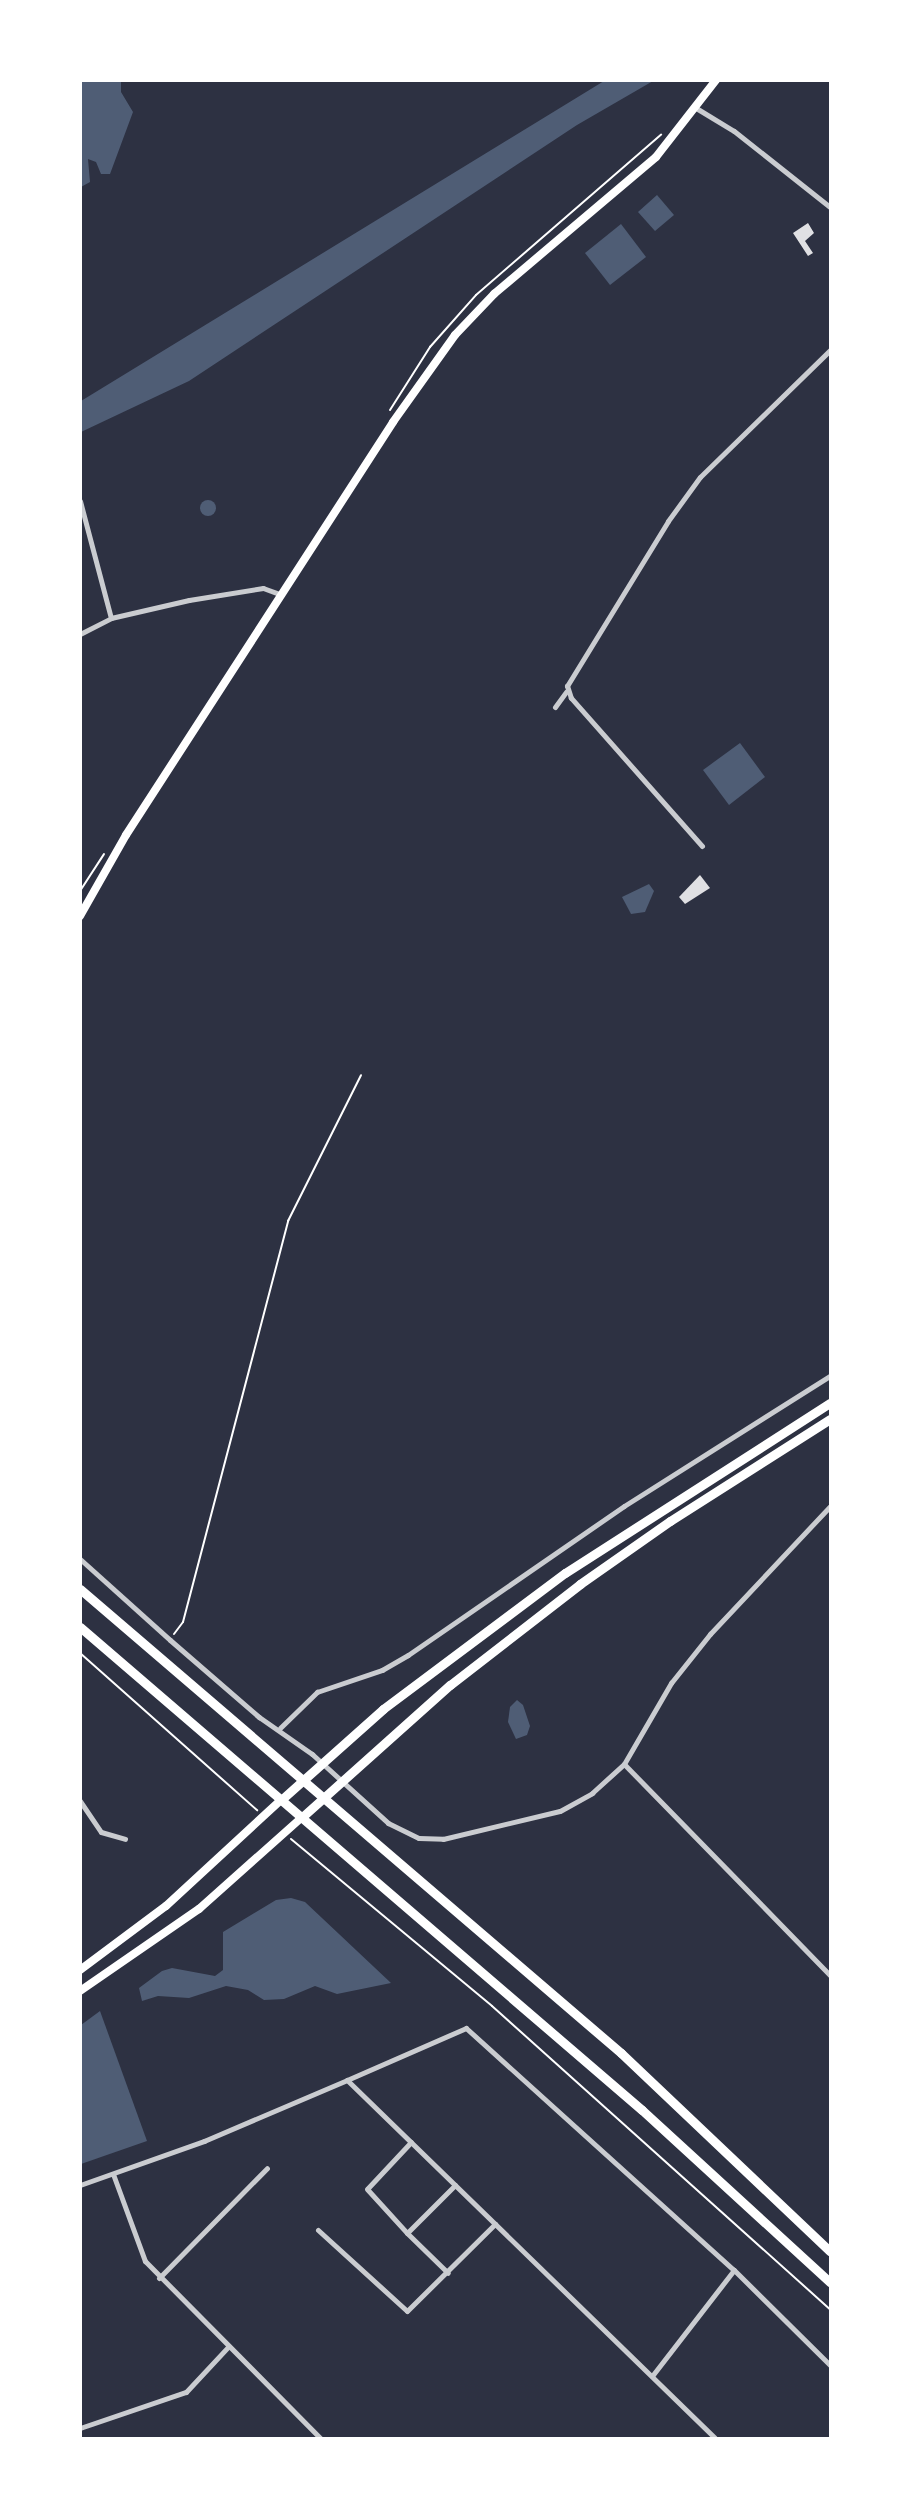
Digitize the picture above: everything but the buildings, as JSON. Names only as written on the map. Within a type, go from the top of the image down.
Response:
[{"type":"main road","points":[[80,916],[126,835],[393,422],[455,335],[494,294],[656,158],[716,80]]},
{"type":"main road","points":[[80,1970],[166,1906],[383,1709],[565,1573],[831,1403]]},
{"type":"main road","points":[[80,1991],[190,1916],[450,1685],[580,1584],[681,1513],[831,1419]]},
{"type":"main road","points":[[80,1589],[621,2053],[831,2251]]},
{"type":"main road","points":[[80,1627],[642,2110],[831,2282]]},
{"type":"street","points":[[696,108],[734,131],[831,206]]},
{"type":"street","points":[[555,708],[636,571],[700,477],[831,349]]},
{"type":"street","points":[[80,501],[111,618]]},
{"type":"street","points":[[80,635],[111,618],[263,588],[282,595]]},
{"type":"street","points":[[566,692],[702,846]]},
{"type":"street","points":[[281,1728],[317,1692],[382,1670],[408,1655],[624,1506],[831,1376]]},
{"type":"street","points":[[80,1559],[260,1717],[281,1728],[406,1833],[443,1839],[560,1811],[592,1793],[624,1764],[671,1683],[831,1506]]},
{"type":"street","points":[[624,1764],[831,1975]]},
{"type":"street","points":[[80,1801],[101,1832],[125,1839]]},
{"type":"street","points":[[80,2185],[204,2141],[466,2028],[734,2270],[831,2365]]},
{"type":"street","points":[[347,2080],[715,2438]]},
{"type":"street","points":[[411,2143],[367,2189],[447,2273]]},
{"type":"street","points":[[159,2278],[267,2168]]},
{"type":"street","points":[[113,2174],[145,2261],[320,2438]]},
{"type":"street","points":[[407,2234],[455,2185]]},
{"type":"street","points":[[318,2230],[403,2310],[414,2308],[495,2224]]},
{"type":"street","points":[[652,2376],[734,2270]]},
{"type":"street","points":[[80,2428],[186,2392],[228,2347]]},
{"type":"path","points":[[170,1640],[183,1622],[288,1221],[361,1075]]},
{"type":"path","points":[[80,1653],[264,1817]]},
{"type":"path","points":[[284,1834],[492,2006],[831,2309]]},
{"type":"water","points":[[81,80],[121,81],[121,92],[133,112],[110,174],[101,174],[96,162],[88,159],[90,182],[81,187]]},
{"type":"water","points":[[604,81],[653,81],[577,125],[189,381],[81,432],[81,401]]},
{"type":"water","points":[[657,195],[674,215],[655,231],[638,212]]},
{"type":"water","points":[[621,224],[646,257],[610,285],[585,253]]},
{"type":"water","points":[[208,500],[214,502],[214,514],[208,516],[202,514],[200,508],[202,502]]},
{"type":"water","points":[[740,743],[765,777],[729,805],[703,770]]},
{"type":"water","points":[[649,884],[654,891],[645,912],[631,914],[622,897]]},
{"type":"water","points":[[517,1700],[523,1705],[530,1726],[527,1735],[516,1739],[508,1722],[510,1707]]},
{"type":"water","points":[[291,1898],[305,1902],[391,1983],[337,1994],[315,1986],[284,1999],[264,2000],[248,1990],[226,1986],[189,1998],[158,1996],[142,2001],[139,1988],[162,1971],[172,1968],[215,1976],[223,1970],[223,1932],[276,1900]]},
{"type":"water","points":[[100,2011],[147,2141],[81,2164],[81,2025]]}]
